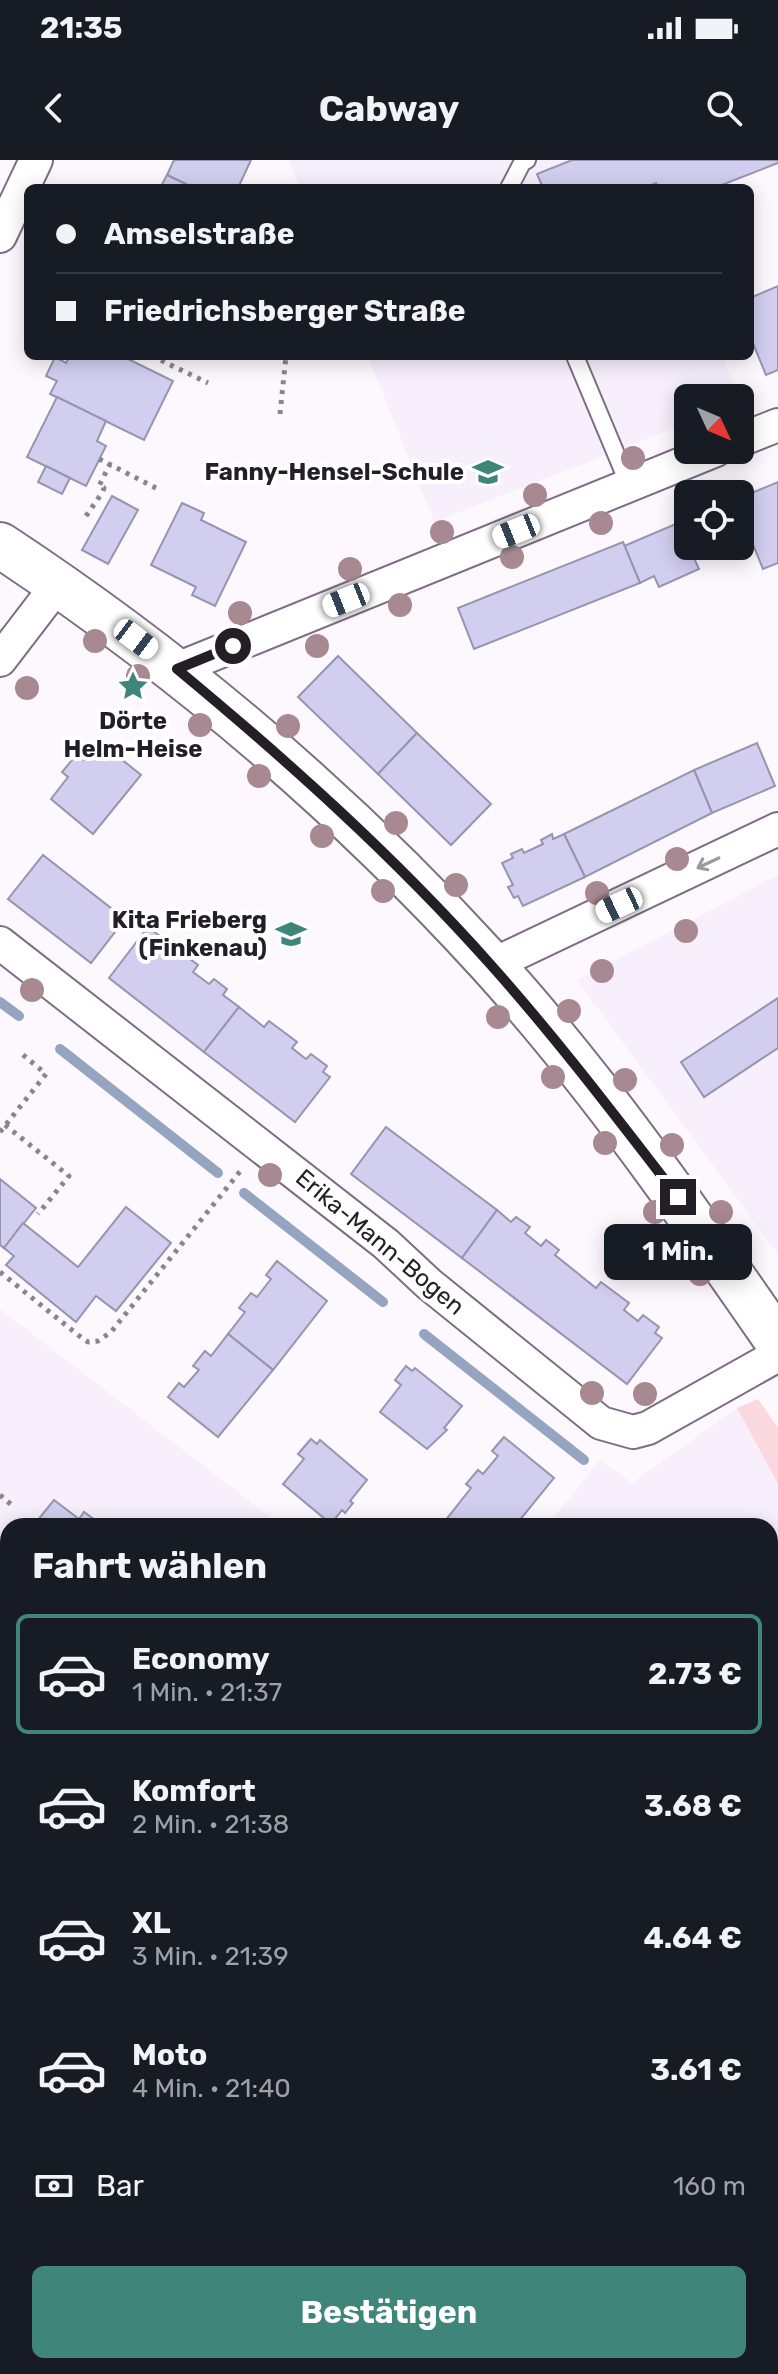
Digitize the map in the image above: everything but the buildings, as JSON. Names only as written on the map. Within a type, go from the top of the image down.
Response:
[{"type":"street","points":[[25,184],[36,160]]},
{"type":"street","points":[[0,236],[24,185]]},
{"type":"street","points":[[754,434],[778,425]]},
{"type":"street","points":[[177,669],[681,464]]},
{"type":"street","points":[[0,545],[59,583],[177,669],[265,743],[350,820],[492,965],[587,1079],[678,1197],[778,1342]]},
{"type":"street","points":[[0,660],[59,583]]},
{"type":"street","points":[[492,965],[778,829]]},
{"type":"street","name":"Erika-Mann-Bogen","points":[[0,943],[261,1145],[601,1423],[633,1432],[648,1428],[778,1355]]},
{"type":"lane","points":[[511,184],[522,163],[527,160]]},
{"type":"lane","points":[[577,360],[629,485]]},
{"type":"path","points":[[160,360],[208,383]]},
{"type":"path","points":[[280,414],[286,360]]},
{"type":"path","points":[[99,459],[156,488]]},
{"type":"path","points":[[86,516],[104,488],[99,486],[110,464]]},
{"type":"path","points":[[0,1132],[46,1074],[22,1054]]},
{"type":"path","points":[[5,1125],[69,1176],[38,1214]]},
{"type":"path","points":[[0,1272],[78,1335],[88,1342],[98,1341],[111,1332],[261,1145]]},
{"type":"path","points":[[0,1495],[14,1507]]},
{"type":"shaded area","points":[[289,160],[778,160],[778,163],[726,184],[298,184]]},
{"type":"shaded area","name":"Fanny-Hensel-Schule","points":[[370,360],[724,360],[733,384],[674,384],[674,428],[434,522]]},
{"type":"shaded area","points":[[778,875],[778,1254],[577,980]]},
{"type":"shaded area","points":[[0,1309],[272,1518],[0,1518]]},
{"type":"shaded area","points":[[758,1399],[778,1428],[778,1484],[737,1408]]},
{"type":"shaded area","points":[[737,1408],[778,1484],[778,1518],[553,1518],[600,1460],[632,1483]]},
{"type":"waterway","points":[[0,1002],[19,1016]]},
{"type":"waterway","points":[[60,1049],[218,1173]]},
{"type":"waterway","points":[[244,1193],[383,1302]]},
{"type":"waterway","points":[[424,1334],[584,1460]]},
{"type":"place","name":"Fanny-Hensel-Schule","points":[[488,472]]},
{"type":"place","name":"Dörte Helm-Heise","points":[[133,686]]},
{"type":"place","name":"Kita Frieberg (Finkenau)","points":[[291,934]]},
{"type":"route","points":[[233,646],[177,669],[265,743],[423,891],[492,965],[568,1056],[678,1197]]}]
